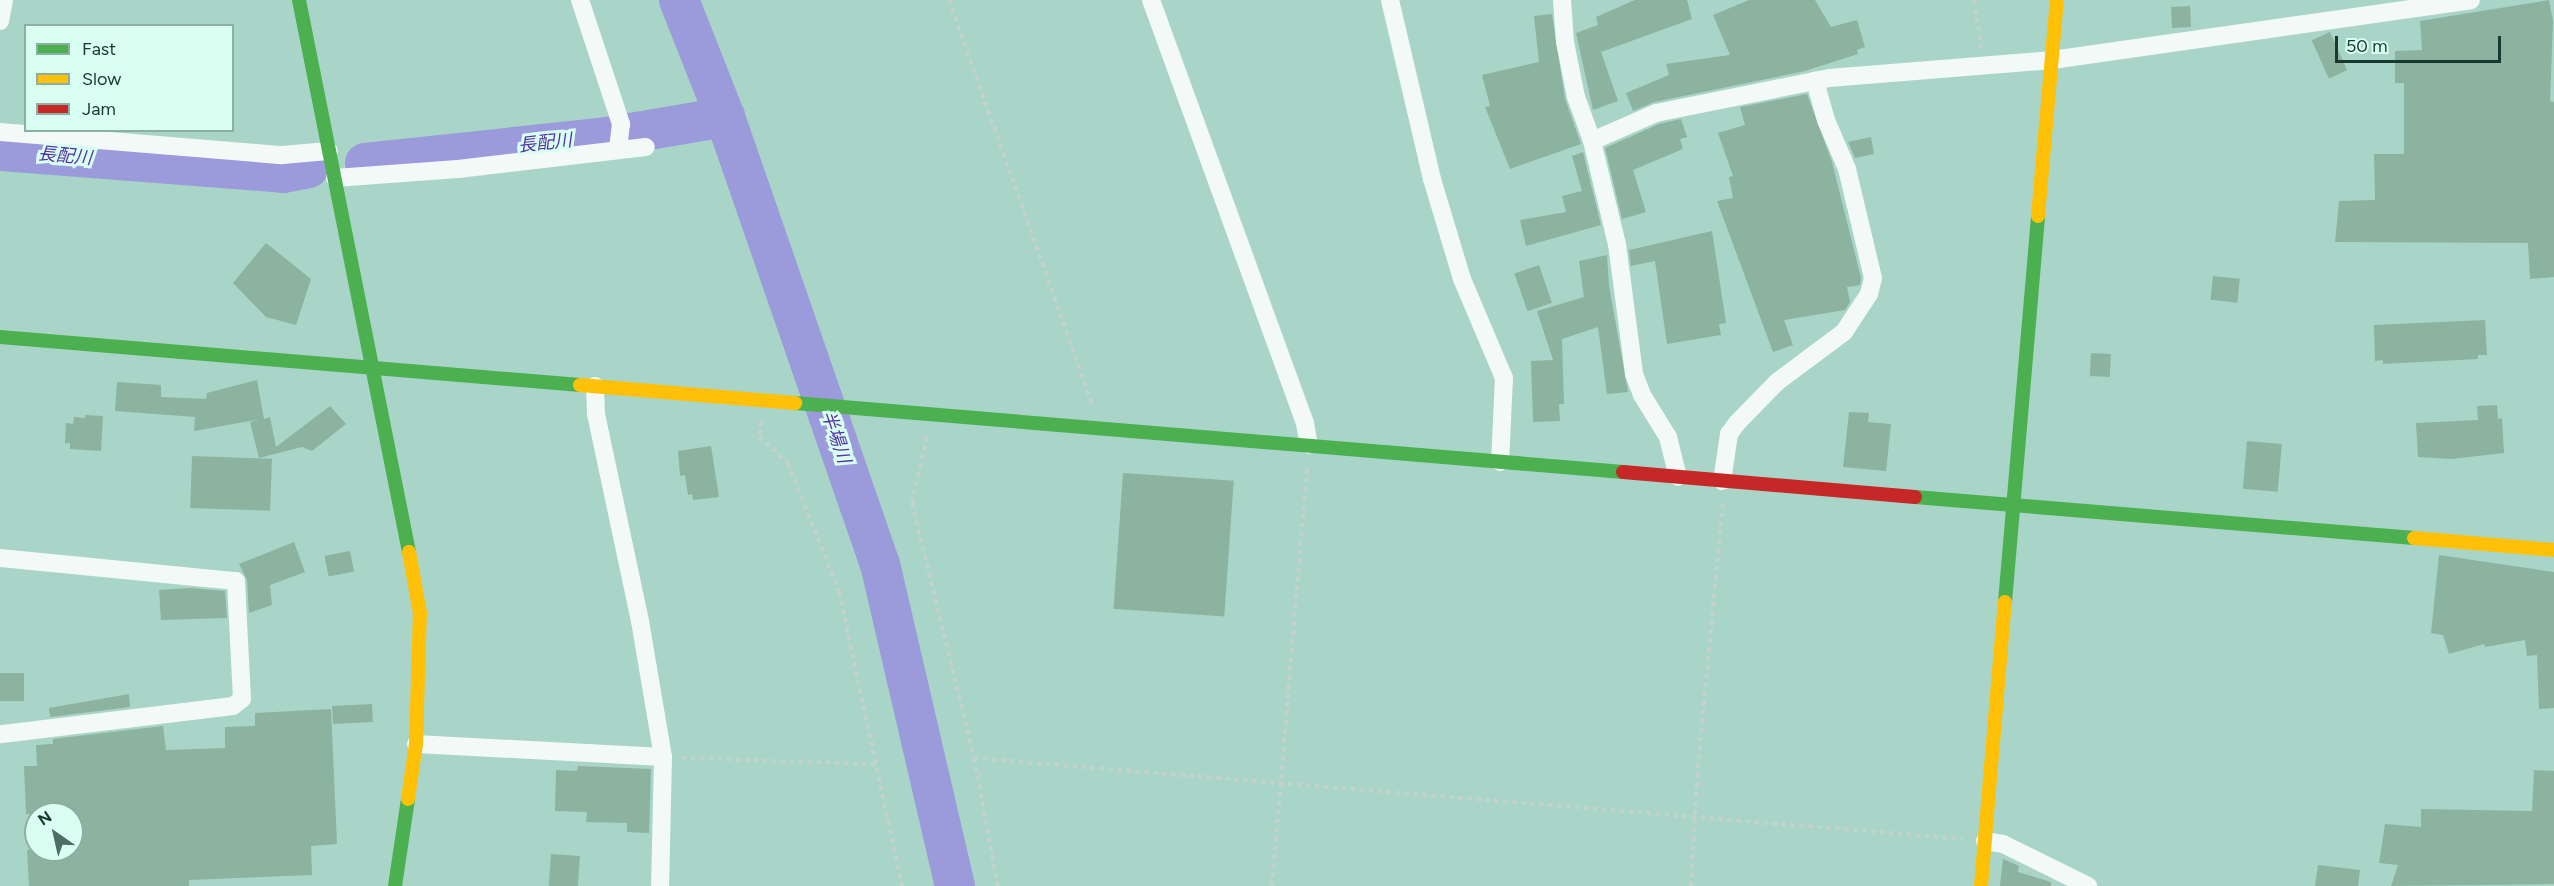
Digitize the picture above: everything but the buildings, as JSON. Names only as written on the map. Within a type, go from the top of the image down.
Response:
[{"type":"street","points":[[0,21],[4,0]]},
{"type":"street","points":[[299,0],[375,368],[420,613],[416,744],[395,886]]},
{"type":"street","points":[[580,0],[621,124],[619,146]]},
{"type":"street","points":[[1151,0],[1305,423],[1309,445]]},
{"type":"street","points":[[1390,0],[1462,279],[1504,378],[1500,462]]},
{"type":"street","points":[[1562,0],[1564,42],[1576,96],[1592,141],[1617,244],[1634,374],[1642,395],[1668,436],[1678,477]]},
{"type":"street","points":[[1981,886],[2056,0]]},
{"type":"street","points":[[1592,141],[1656,113],[1815,81],[1873,72],[2052,60],[2471,0]]},
{"type":"street","points":[[1722,481],[1729,434],[1737,423],[1777,382],[1844,332],[1869,294],[1873,278],[1847,169],[1826,120],[1815,81]]},
{"type":"street","points":[[0,132],[282,155],[329,151]]},
{"type":"street","points":[[335,178],[458,169],[619,146],[646,147]]},
{"type":"street","points":[[0,338],[2554,550]]},
{"type":"street","points":[[595,386],[596,414],[640,621],[663,757],[660,886]]},
{"type":"street","points":[[0,558],[236,581],[242,699],[233,706],[0,734]]},
{"type":"street","points":[[416,744],[663,757]]},
{"type":"street","points":[[1984,841],[2003,844],[2088,886]]},
{"type":"path","points":[[949,0],[1093,402],[1093,428]]},
{"type":"path","points":[[1974,0],[1984,64]]},
{"type":"path","points":[[770,402],[759,437],[788,463],[839,592],[902,886]]},
{"type":"path","points":[[930,415],[912,503],[974,758],[998,886]]},
{"type":"path","points":[[1272,886],[1309,445]]},
{"type":"path","points":[[1691,886],[1697,816],[1697,777],[1724,498],[1722,481]]},
{"type":"path","points":[[663,757],[877,764]]},
{"type":"path","points":[[974,758],[1281,781],[1984,841]]},
{"type":"waterway","name":"半場川","points":[[679,0],[725,117],[880,564],[955,886]]},
{"type":"waterway","name":"長配川","points":[[365,163],[607,137],[725,117]]},
{"type":"waterway","name":"長配川","points":[[0,151],[283,173],[309,168]]},
{"type":"traffic: fast","points":[[299,0],[409,552]]},
{"type":"traffic: fast","points":[[2005,602],[2038,216]]},
{"type":"traffic: fast","points":[[0,337],[580,385]]},
{"type":"traffic: fast","points":[[795,403],[1623,472]]},
{"type":"traffic: fast","points":[[1915,497],[2414,538]]},
{"type":"traffic: fast","points":[[395,886],[408,799]]},
{"type":"traffic: slow","points":[[2038,216],[2057,0]]},
{"type":"traffic: slow","points":[[580,385],[795,403]]},
{"type":"traffic: slow","points":[[2414,538],[2554,550]]},
{"type":"traffic: slow","points":[[408,799],[416,744],[420,613],[409,552]]},
{"type":"traffic: slow","points":[[1981,886],[2005,602]]},
{"type":"traffic: jam","points":[[1623,472],[1915,497]]}]
